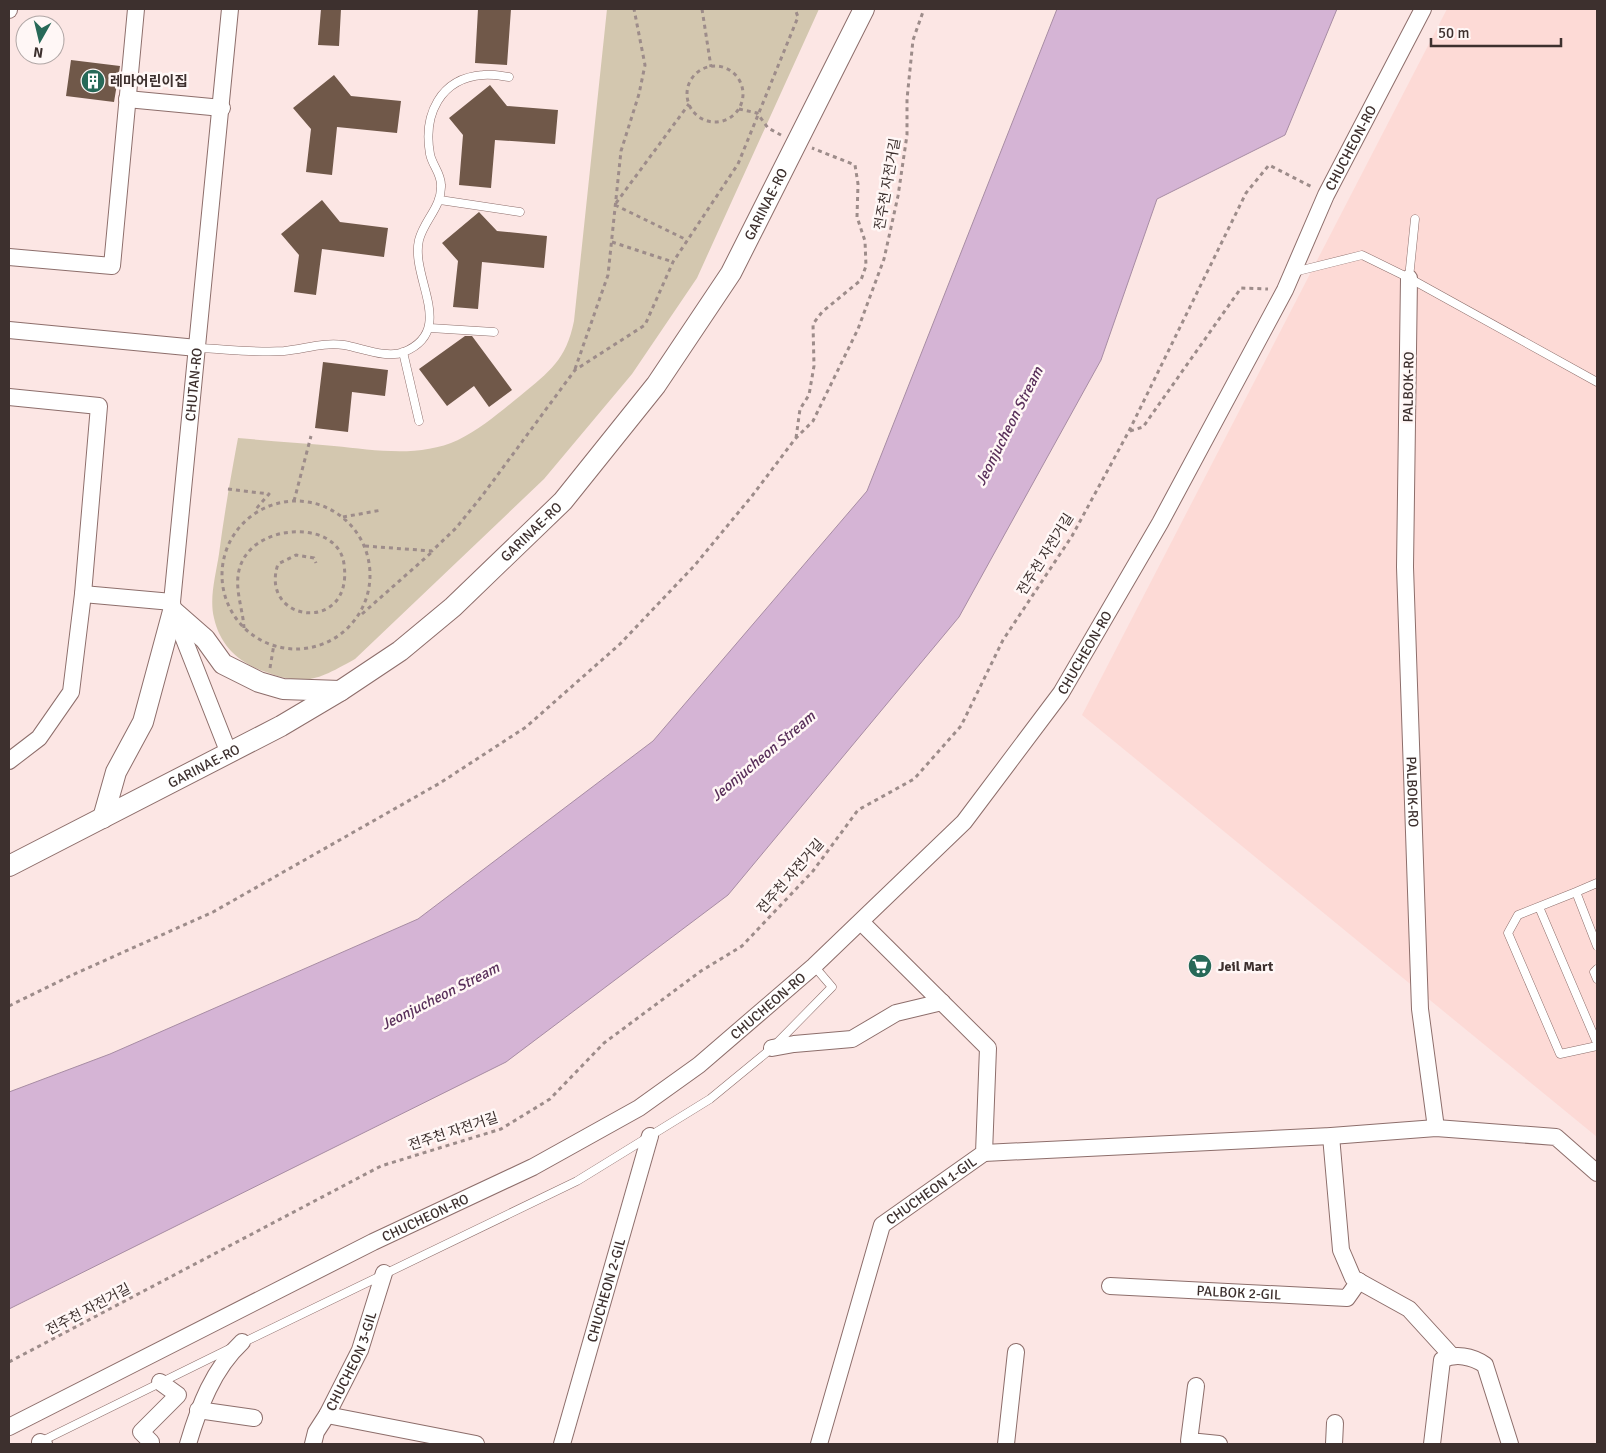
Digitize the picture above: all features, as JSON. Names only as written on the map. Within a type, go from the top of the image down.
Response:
[{"type":"street","points":[[9,257],[112,266],[136,9]]},
{"type":"street","name":"CHUTAN-RO","points":[[228,751],[173,607],[230,9]]},
{"type":"street","name":"GARINAE-RO","points":[[9,866],[228,751],[281,726],[340,691],[400,650],[453,607],[563,501],[656,386],[731,273],[864,9]]},
{"type":"street","name":"CHUCHEON-RO","points":[[9,1427],[373,1242],[533,1167],[639,1108],[699,1065],[814,966],[964,822],[1061,693],[1160,523],[1285,290],[1326,195],[1423,9]]},
{"type":"street","points":[[127,100],[222,108]]},
{"type":"street","name":"PALBOK-RO","points":[[1410,278],[1405,567],[1420,1009],[1436,1128]]},
{"type":"street","points":[[9,330],[197,348]]},
{"type":"street","points":[[9,398],[99,406],[83,594],[71,692],[38,738],[9,761]]},
{"type":"street","points":[[83,594],[173,607],[205,639],[223,664],[259,682],[283,689],[340,691]]},
{"type":"street","points":[[103,818],[116,772],[143,722],[173,607]]},
{"type":"street","name":"CHUCHEON 1-GIL","points":[[819,1444],[882,1224],[984,1153],[988,1048],[861,922]]},
{"type":"street","name":"CHUCHEON-RO","points":[[772,1048],[794,1044],[852,1039],[896,1013],[942,1002]]},
{"type":"street","points":[[984,1153],[1331,1136],[1436,1128],[1556,1137],[1597,1173]]},
{"type":"street","name":"CHUCHEON 2-GIL","points":[[562,1444],[650,1136]]},
{"type":"street","points":[[1331,1136],[1340,1250],[1353,1278],[1409,1309],[1452,1355],[1477,1360],[1485,1365],[1510,1444]]},
{"type":"street","name":"CHUCHEON 3-GIL","points":[[312,1444],[316,1432],[328,1415],[360,1350],[384,1274]]},
{"type":"street","name":"PALBOK 2-GIL","points":[[1110,1286],[1347,1298],[1359,1281]]},
{"type":"street","name":"CHUCHEON-RO","points":[[188,1444],[198,1410],[226,1357],[242,1342]]},
{"type":"street","points":[[1006,1444],[1016,1352]]},
{"type":"street","points":[[1432,1444],[1442,1360],[1452,1355]]},
{"type":"street","points":[[151,1444],[141,1432],[178,1395],[160,1382]]},
{"type":"street","points":[[1196,1386],[1189,1441],[1219,1444]]},
{"type":"street","points":[[198,1410],[254,1418]]},
{"type":"street","points":[[328,1415],[476,1444]]},
{"type":"street","points":[[1334,1444],[1335,1422]]},
{"type":"lane","points":[[197,348],[285,351],[326,344],[392,354],[403,352],[421,341],[430,328],[429,307],[420,274],[418,242],[423,228],[440,200],[440,176],[430,157],[427,138],[429,114],[437,101],[451,86],[465,78],[483,75],[509,77]]},
{"type":"lane","points":[[440,200],[520,212]]},
{"type":"lane","points":[[1410,278],[1415,219]]},
{"type":"lane","name":"CHUCHEON-RO","points":[[1285,290],[1294,272],[1362,255],[1410,278],[1597,382]]},
{"type":"lane","points":[[430,328],[494,332]]},
{"type":"lane","points":[[403,352],[419,422]]},
{"type":"lane","points":[[1597,883],[1518,916],[1508,933],[1560,1054],[1597,1046]]},
{"type":"lane","points":[[1576,892],[1597,946]]},
{"type":"lane","points":[[1539,907],[1597,1042]]},
{"type":"lane","name":"CHUCHEON-RO","points":[[40,1443],[160,1382],[577,1181],[710,1099],[772,1048],[832,987],[814,966]]},
{"type":"lane","points":[[1597,969],[1594,972],[1597,978]]},
{"type":"path","points":[[359,616],[369,594],[371,570],[365,546],[352,525],[323,506],[307,501],[282,501],[258,510],[238,526],[225,548],[220,573],[224,598],[235,620],[252,637],[294,648],[322,646],[343,634],[359,616],[456,528],[477,503],[575,370],[608,275],[621,151],[639,94],[645,65],[634,9]]},
{"type":"path","points":[[702,9],[711,67]]},
{"type":"path","points":[[575,370],[645,325],[660,296],[672,262],[738,164],[757,113],[798,17],[795,9]]},
{"type":"path","name":"전주천 자전거길","points":[[9,1006],[70,976],[213,912],[440,783],[526,727],[620,644],[681,579],[752,496],[796,439],[813,421],[854,337],[884,259],[898,196],[907,135],[907,99],[913,40],[924,9]]},
{"type":"path","points":[[711,67],[728,70],[736,75],[743,92],[739,109],[732,116],[716,122],[700,117],[689,104],[688,88],[691,80],[703,69],[711,67]]},
{"type":"path","points":[[615,205],[689,104]]},
{"type":"path","points":[[739,109],[757,113],[768,128]]},
{"type":"path","points":[[796,439],[800,409],[809,395],[814,366],[813,324],[822,312],[861,280],[866,266],[866,241],[857,217],[858,184],[855,165],[823,153]]},
{"type":"path","name":"전주천 자전거길","points":[[9,1362],[381,1166],[501,1129],[550,1099],[604,1043],[701,971],[742,946],[813,871],[858,810],[914,779],[960,726],[1003,640],[1072,536],[1129,431],[1246,194],[1269,165],[1326,195]]},
{"type":"path","points":[[615,205],[687,240]]},
{"type":"path","points":[[612,242],[672,262]]},
{"type":"path","points":[[1129,431],[1144,427],[1241,288],[1285,290]]},
{"type":"path","points":[[294,501],[311,436]]},
{"type":"path","points":[[228,490],[269,494],[251,516]]},
{"type":"path","points":[[342,517],[382,510]]},
{"type":"path","points":[[244,629],[238,574],[246,557],[259,542],[276,533],[303,531],[330,540],[342,554],[345,580],[344,592],[335,604],[322,612],[306,614],[290,609],[280,598],[275,587],[274,575],[278,564],[296,555],[314,558],[316,563]]},
{"type":"path","points":[[365,546],[432,551]]},
{"type":"shaded area","points":[[607,9],[819,9],[697,278],[632,374],[544,479],[355,659],[321,676],[301,680],[278,676],[246,663],[231,651],[221,636],[214,618],[212,602],[225,510],[238,438],[381,451],[412,451],[443,446],[466,436],[491,420],[548,372],[566,346],[574,321]]},
{"type":"shaded area","points":[[1447,9],[1597,9],[1597,1137],[1082,715]]},
{"type":"water","name":"Jeonjucheon Stream","points":[[1057,9],[1337,9],[1285,135],[1157,199],[1101,360],[959,617],[728,895],[506,1062],[9,1309],[9,1092],[110,1054],[418,919],[653,741],[867,491]]},
{"type":"building","points":[[321,9],[341,9],[339,46],[318,45]]},
{"type":"building","points":[[478,9],[511,9],[507,65],[475,63]]},
{"type":"building","name":"레마어린이집","points":[[71,60],[120,66],[114,102],[66,96]]},
{"type":"building","points":[[334,75],[351,96],[401,101],[397,133],[337,127],[332,175],[306,172],[311,129],[293,108]]},
{"type":"building","points":[[490,85],[507,106],[558,110],[555,144],[495,140],[491,188],[459,185],[463,135],[449,118]]},
{"type":"building","points":[[322,200],[340,222],[388,228],[384,257],[322,249],[316,295],[294,292],[299,255],[281,234]]},
{"type":"building","points":[[479,212],[497,231],[547,236],[544,268],[482,262],[478,309],[453,307],[458,261],[442,243]]},
{"type":"building","points":[[465,336],[472,336],[512,390],[489,407],[474,386],[447,406],[419,369]]},
{"type":"building","points":[[323,362],[388,370],[385,396],[352,392],[348,432],[315,428]]},
{"type":"place","name":"레마어린이집","points":[[93,81]]},
{"type":"place","name":"Jeil Mart","points":[[1200,966]]}]
